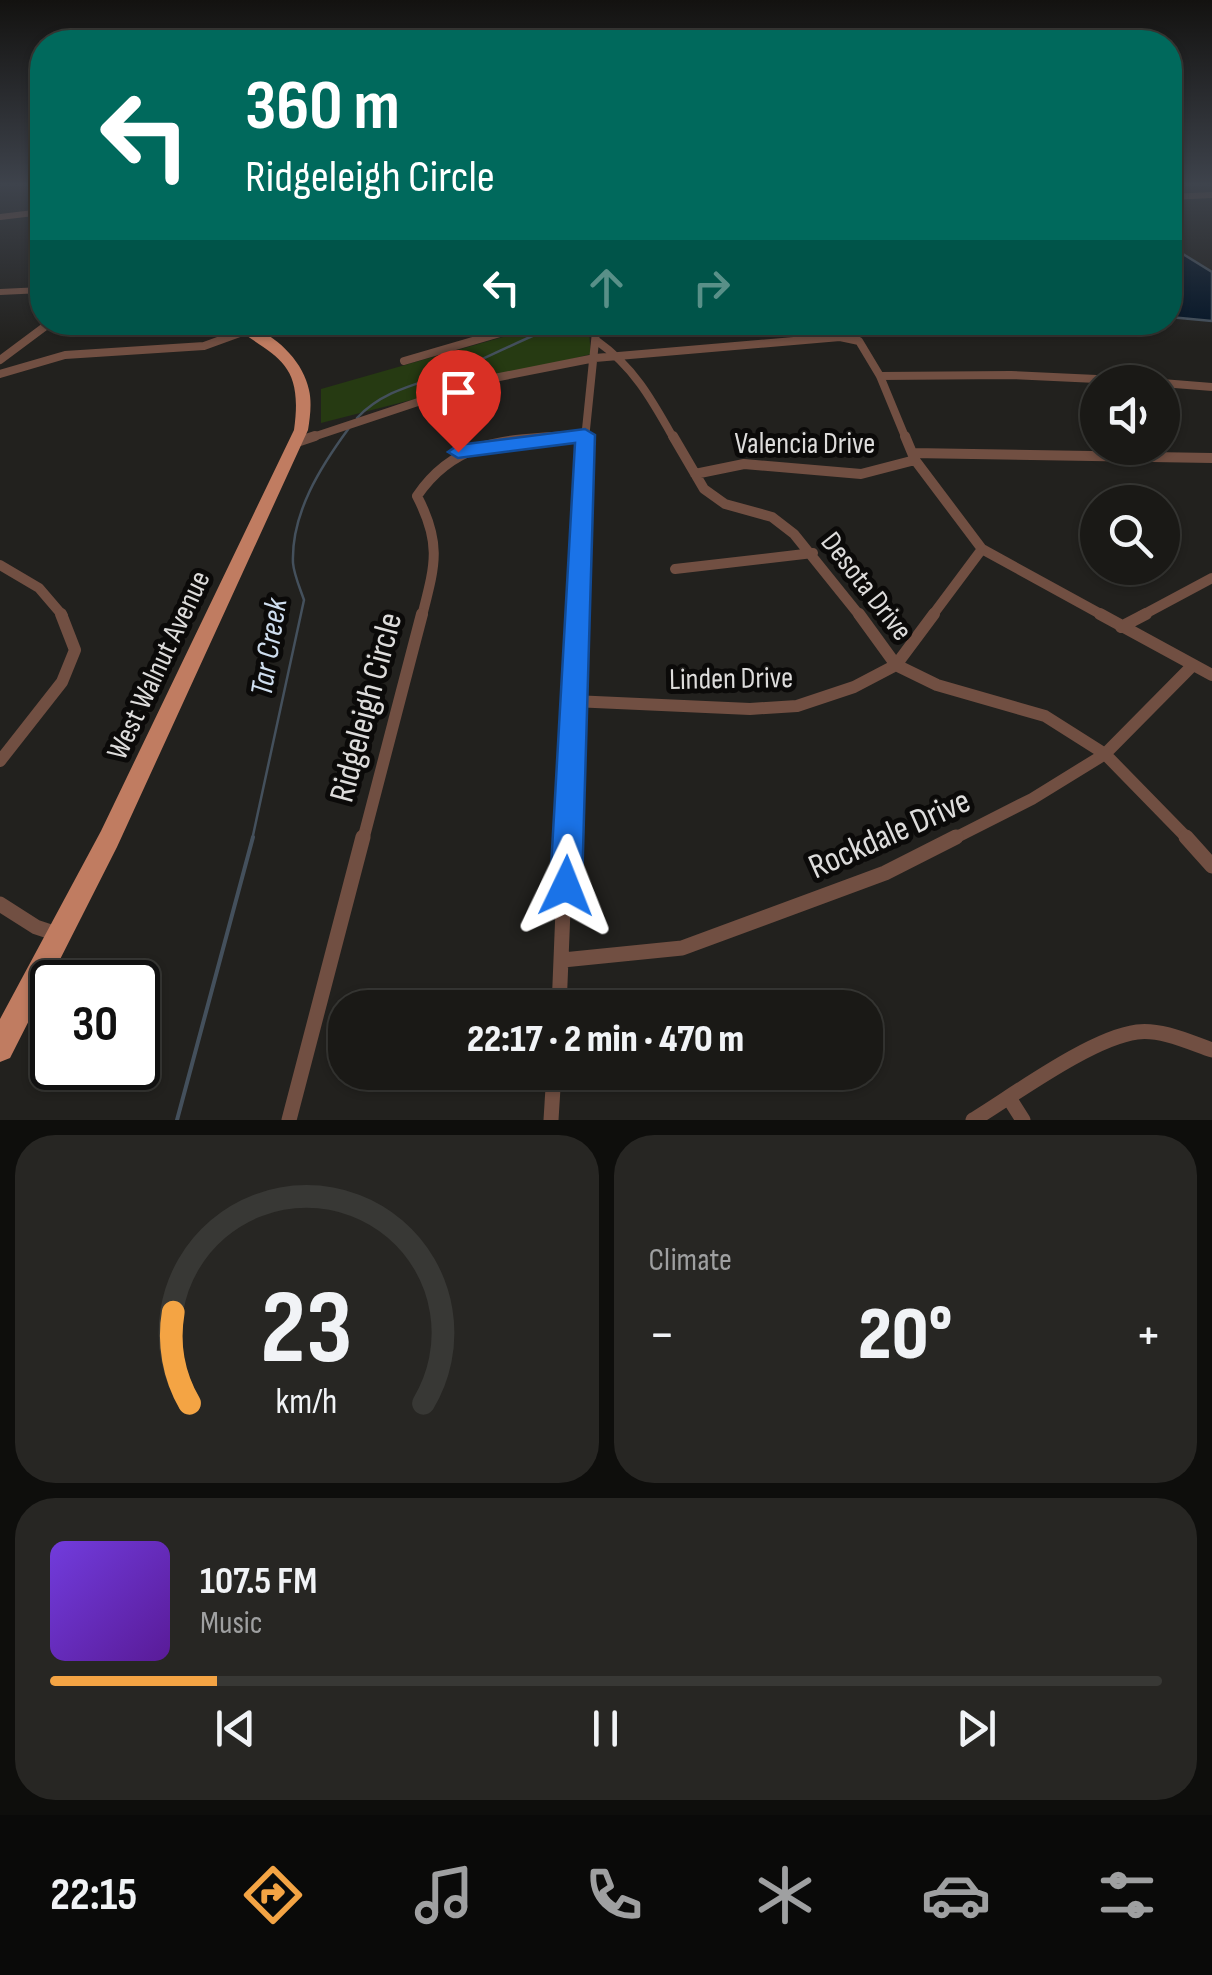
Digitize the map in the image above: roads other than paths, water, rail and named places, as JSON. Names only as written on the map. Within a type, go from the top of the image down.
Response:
[{"type":"main road","name":"West Walnut Avenue","points":[[0,1048],[61,936],[297,442],[305,406],[300,378],[283,353],[255,335]]},
{"type":"street","points":[[0,292],[30,291]]},
{"type":"street","points":[[0,360],[33,335]]},
{"type":"street","points":[[0,374],[77,354],[148,355],[196,350],[224,335]]},
{"type":"street","points":[[404,362],[494,335]]},
{"type":"street","points":[[561,990],[585,435],[597,335]]},
{"type":"street","points":[[297,442],[484,380],[595,358],[840,337],[859,341],[880,376],[914,456],[982,549],[1212,675]]},
{"type":"street","name":"Desota Drive","points":[[597,341],[620,357],[638,377],[695,474],[714,498],[772,517],[813,553],[896,665],[937,684],[1044,716],[1105,754],[1158,805],[1212,866]]},
{"type":"street","points":[[880,376],[1080,379]]},
{"type":"street","points":[[1180,384],[1212,387]]},
{"type":"street","name":"Ridgeleigh Circle","points":[[289,1120],[433,573],[434,530],[417,496],[428,474],[458,452],[585,435]]},
{"type":"street","name":"Valencia Drive","points":[[695,474],[744,464],[861,474],[914,456],[1212,458]]},
{"type":"street","name":"Linden Drive","points":[[573,701],[750,709],[797,706],[854,688],[896,665],[982,549]]},
{"type":"street","points":[[676,569],[813,553]]},
{"type":"street","points":[[0,565],[45,592],[62,610],[75,650],[62,682],[0,761]]},
{"type":"street","points":[[1121,627],[1212,578]]},
{"type":"street","name":"Rockdale Drive","points":[[563,960],[682,948],[885,873],[1032,799],[1105,754],[1193,665]]},
{"type":"street","points":[[0,904],[36,927],[61,936]]},
{"type":"street","points":[[973,1120],[1132,1032],[1160,1032],[1212,1050]]},
{"type":"street","points":[[551,1120],[553,1090]]},
{"type":"street","points":[[1010,1098],[1023,1120]]},
{"type":"water","points":[[1182,253],[1212,272],[1212,321],[1182,318]]},
{"type":"waterway","name":"Tar Creek","points":[[357,418],[395,392],[467,366],[534,335]]},
{"type":"waterway","name":"Tar Creek","points":[[252,840],[304,600],[293,563],[297,526],[318,474],[349,428]]},
{"type":"waterway","name":"Tar Creek","points":[[177,1120],[253,837]]}]
